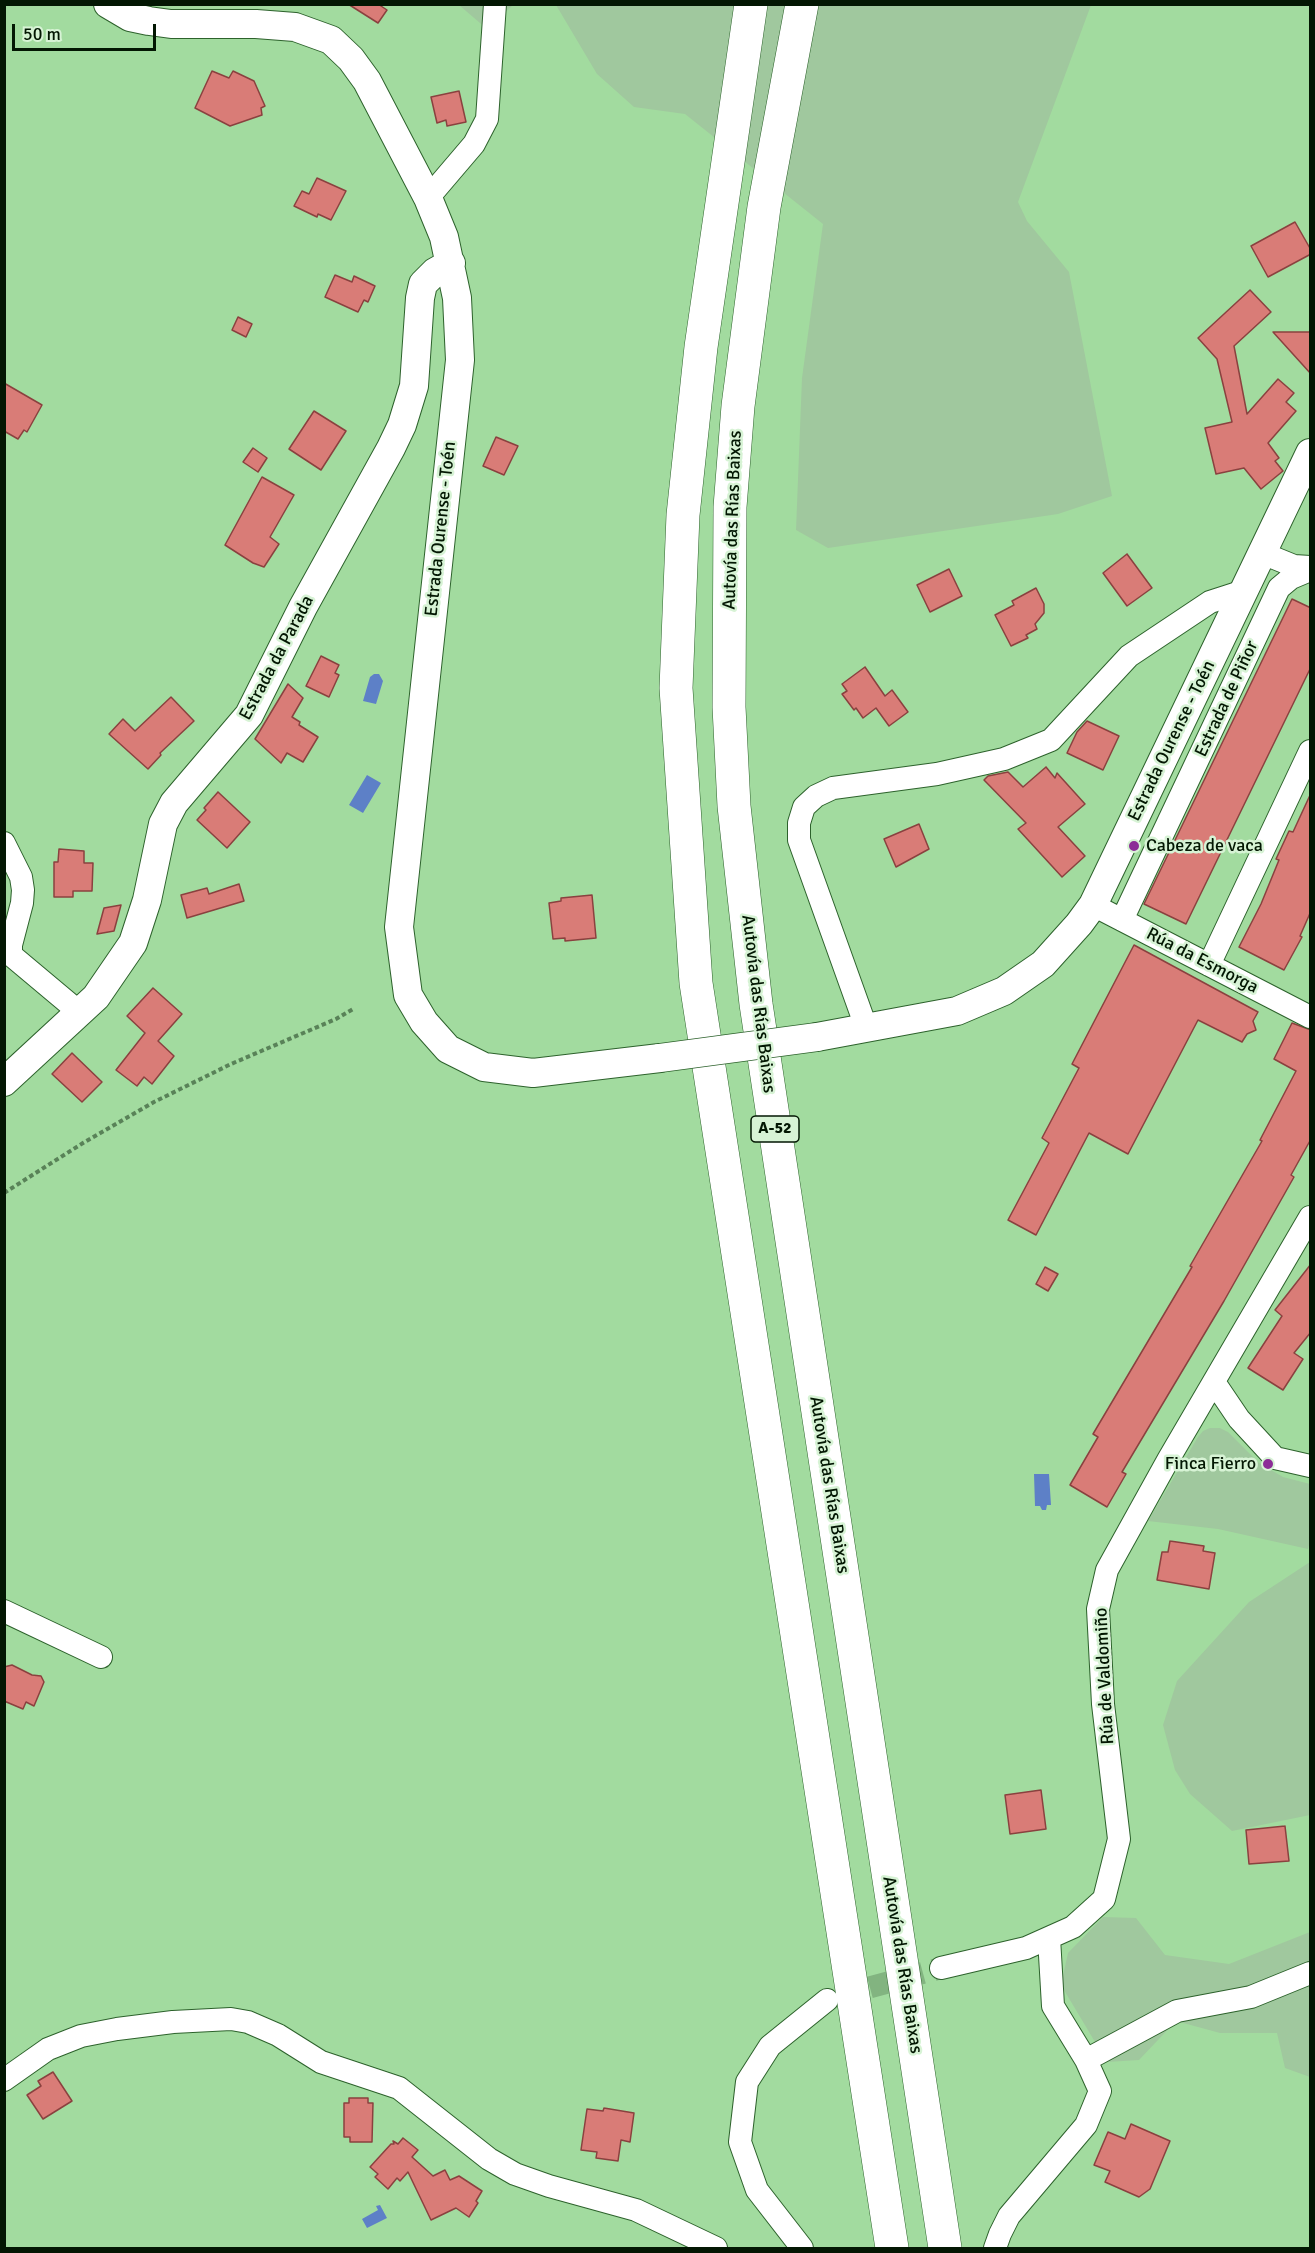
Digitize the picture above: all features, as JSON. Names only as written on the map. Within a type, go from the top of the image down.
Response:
[{"type":"highway","points":[[751,4],[701,347],[683,515],[676,688],[696,983],[892,2248]]},
{"type":"highway","name":"Autovía das Rías Baixas","points":[[802,4],[764,207],[738,406],[730,507],[729,707],[734,807],[756,1004],[945,2248]]},
{"type":"street","name":"Estrada Ourense - Toén","points":[[108,4],[130,17],[149,21],[171,24],[256,24],[294,27],[331,40],[351,59],[367,81],[428,198],[444,237],[451,263],[459,315],[460,360],[399,927],[408,994],[424,1022],[448,1048],[484,1067],[533,1073],[817,1037],[866,1028],[957,1011],[1005,991],[1043,963],[1092,905],[1311,453]]},
{"type":"street","points":[[428,198],[456,168],[474,144],[487,119],[490,105],[495,4]]},
{"type":"street","name":"Estrada da Parada","points":[[4,1082],[101,991],[133,943],[147,900],[163,824],[174,803],[249,715],[303,607],[402,425],[414,386],[423,284],[451,263]]},
{"type":"street","points":[[1262,553],[1294,566],[1311,568]]},
{"type":"street","name":"Estrada de Piñor","points":[[1122,920],[1279,588],[1291,578],[1311,568]]},
{"type":"street","points":[[866,1028],[798,840],[799,824],[804,807],[816,796],[833,788],[948,771],[1005,759],[1051,740],[1129,656],[1210,602],[1244,591]]},
{"type":"street","points":[[1209,965],[1311,751]]},
{"type":"street","points":[[1129,829],[1159,843]]},
{"type":"street","points":[[4,843],[21,877],[23,890],[11,945],[11,955],[79,1012]]},
{"type":"street","name":"Rúa da Esmorga","points":[[1092,905],[1311,1017]]},
{"type":"street","name":"Rúa de Valdomiño","points":[[941,1968],[1026,1948],[1073,1927],[1104,1899],[1119,1839],[1103,1704],[1098,1609],[1107,1570],[1311,1217]]},
{"type":"street","points":[[1214,1382],[1239,1419],[1275,1458],[1311,1466]]},
{"type":"street","points":[[4,1611],[101,1657]]},
{"type":"street","points":[[995,2248],[1009,2216],[1086,2125],[1100,2091],[1086,2060],[1053,2006],[1049,1938]]},
{"type":"street","points":[[1086,2060],[1178,2011],[1251,1997],[1311,1973]]},
{"type":"street","points":[[802,2248],[757,2190],[740,2142],[747,2082],[770,2046],[827,2000]]},
{"type":"street","points":[[4,2080],[48,2049],[81,2036],[173,2022],[231,2019],[248,2022],[278,2035],[321,2062],[399,2088],[489,2159],[515,2174],[549,2186],[636,2210],[716,2248]]},
{"type":"path","points":[[4,1193],[154,1102],[231,1064],[336,1019],[353,1009]]},
{"type":"green space","points":[[459,5],[513,5],[487,29]]},
{"type":"green space","points":[[556,5],[1091,5],[1018,202],[1027,221],[1069,272],[1112,496],[1058,514],[828,548],[796,530],[802,378],[823,224],[685,114],[634,107],[597,74]]},
{"type":"green space","points":[[1210,1428],[1220,1428],[1228,1432],[1259,1463],[1283,1477],[1310,1484],[1308,1549],[1218,1529],[1148,1521],[1198,1437]]},
{"type":"green space","points":[[1310,1562],[1310,1815],[1232,1831],[1190,1794],[1175,1770],[1163,1725],[1177,1681],[1249,1602]]},
{"type":"green space","points":[[1103,1917],[1136,1918],[1165,1955],[1229,1964],[1310,1932],[1310,2077],[1285,2068],[1277,2033],[1220,2033],[1176,2021],[1139,2060],[1107,2062],[1061,1985],[1068,1953]]},
{"type":"water","points":[[379,674],[383,681],[376,704],[363,701],[370,677]]},
{"type":"water","points":[[367,775],[381,783],[363,813],[349,805]]},
{"type":"water","points":[[1034,1474],[1049,1474],[1051,1505],[1047,1505],[1046,1510],[1035,1506]]},
{"type":"water","points":[[380,2205],[387,2218],[367,2228],[362,2219],[378,2210],[376,2206]]},
{"type":"building","points":[[348,4],[378,4],[387,10],[378,23]]},
{"type":"building","points":[[212,71],[229,78],[233,71],[254,81],[265,106],[261,108],[262,115],[230,126],[195,108]]},
{"type":"building","points":[[459,91],[466,122],[447,126],[446,120],[437,123],[431,97]]},
{"type":"building","points":[[317,178],[346,191],[331,220],[318,214],[317,217],[294,206],[302,191],[309,194]]},
{"type":"building","points":[[1295,222],[1311,254],[1268,277],[1251,246]]},
{"type":"building","points":[[335,275],[352,282],[354,276],[375,286],[368,302],[364,300],[358,312],[325,297]]},
{"type":"building","points":[[1250,290],[1271,312],[1234,346],[1247,414],[1278,379],[1294,393],[1286,402],[1296,411],[1268,443],[1279,458],[1275,461],[1283,471],[1261,489],[1244,468],[1216,474],[1205,428],[1232,422],[1217,359],[1198,338]]},
{"type":"building","points":[[238,317],[252,324],[246,337],[232,330]]},
{"type":"building","points":[[1273,332],[1311,332],[1311,374]]},
{"type":"building","points":[[4,383],[42,405],[27,432],[24,430],[18,439],[4,431]]},
{"type":"building","points":[[314,411],[346,431],[321,470],[289,449]]},
{"type":"building","points":[[496,437],[518,446],[504,475],[483,466]]},
{"type":"building","points":[[253,448],[267,458],[258,472],[243,462]]},
{"type":"building","points":[[262,477],[294,495],[270,537],[279,544],[264,567],[253,563],[225,545]]},
{"type":"building","points":[[1127,554],[1152,588],[1127,606],[1103,573]]},
{"type":"building","points":[[949,569],[962,596],[930,612],[917,585]]},
{"type":"building","points":[[1036,588],[1044,604],[1044,613],[1035,624],[1037,629],[1026,635],[1028,638],[1011,646],[995,615],[1014,605],[1012,601]]},
{"type":"building","points":[[1292,599],[1311,608],[1311,667],[1186,924],[1144,904]]},
{"type":"building","points":[[321,656],[339,665],[335,673],[339,675],[329,697],[306,686]]},
{"type":"building","points":[[865,667],[885,696],[892,690],[908,712],[889,726],[876,708],[863,718],[842,694],[847,691],[842,684]]},
{"type":"building","points":[[288,684],[303,698],[292,717],[300,722],[299,725],[318,737],[303,762],[287,753],[281,763],[255,739]]},
{"type":"building","points":[[171,697],[194,721],[160,753],[161,755],[148,769],[109,734],[123,719],[135,731]]},
{"type":"building","points":[[1087,721],[1119,736],[1103,770],[1067,753],[1077,732]]},
{"type":"building","points":[[1046,767],[1055,778],[1057,773],[1085,804],[1058,827],[1085,856],[1062,877],[1018,829],[1026,823],[984,780],[988,776],[1008,772],[1023,787]]},
{"type":"building","points":[[218,792],[250,822],[227,848],[197,820]]},
{"type":"building","points":[[1311,793],[1311,911],[1300,936],[1302,937],[1284,970],[1239,947],[1261,904],[1279,860],[1276,859],[1289,831],[1293,832]]},
{"type":"building","points":[[919,824],[929,849],[896,867],[884,839]]},
{"type":"building","points":[[59,849],[84,851],[84,863],[93,863],[92,891],[73,891],[73,897],[54,897],[54,862],[58,862]]},
{"type":"building","points":[[239,884],[244,901],[187,918],[181,895],[207,888],[209,894]]},
{"type":"building","points":[[592,895],[596,938],[565,941],[565,938],[553,939],[549,903],[561,901],[561,898]]},
{"type":"building","points":[[121,905],[114,931],[97,934],[104,908]]},
{"type":"building","points":[[1134,945],[1258,1012],[1253,1021],[1256,1030],[1247,1034],[1242,1042],[1198,1020],[1128,1154],[1089,1133],[1036,1235],[1008,1220],[1049,1143],[1042,1138],[1079,1068],[1072,1064]]},
{"type":"building","points":[[153,988],[182,1014],[158,1041],[174,1056],[152,1084],[144,1077],[137,1086],[116,1070],[145,1033],[127,1016]]},
{"type":"building","points":[[1292,1023],[1311,1030],[1311,1139],[1291,1175],[1294,1177],[1224,1301],[1122,1472],[1126,1474],[1107,1507],[1070,1485],[1098,1437],[1093,1434],[1192,1267],[1190,1266],[1262,1141],[1260,1140],[1296,1071],[1274,1059]]},
{"type":"building","points":[[72,1053],[102,1082],[82,1102],[52,1074]]},
{"type":"building","points":[[1311,1264],[1311,1332],[1294,1353],[1303,1359],[1283,1390],[1248,1368],[1282,1316],[1275,1310]]},
{"type":"building","points":[[1045,1267],[1058,1274],[1048,1291],[1036,1284]]},
{"type":"building","points":[[1170,1541],[1204,1546],[1203,1551],[1215,1553],[1209,1589],[1157,1580],[1162,1552],[1168,1552]]},
{"type":"building","points":[[12,1665],[32,1675],[41,1676],[44,1682],[34,1706],[26,1702],[23,1709],[4,1701],[4,1667]]},
{"type":"building","points":[[1041,1790],[1046,1829],[1010,1834],[1005,1795]]},
{"type":"building","points":[[1285,1826],[1289,1861],[1249,1864],[1246,1830]]},
{"type":"building","points":[[53,2072],[72,2101],[43,2119],[27,2095],[41,2086],[38,2081]]},
{"type":"building","points":[[349,2098],[368,2098],[368,2103],[373,2103],[372,2142],[350,2142],[350,2137],[344,2137],[344,2103],[349,2103]]},
{"type":"building","points":[[604,2108],[634,2113],[630,2142],[621,2140],[618,2161],[596,2158],[597,2152],[581,2150],[587,2109],[603,2111]]},
{"type":"building","points":[[1131,2124],[1170,2141],[1150,2189],[1139,2197],[1105,2182],[1110,2171],[1094,2165],[1108,2132],[1125,2139]]},
{"type":"building","points":[[403,2138],[418,2150],[412,2157],[433,2176],[445,2170],[450,2180],[459,2176],[482,2191],[469,2217],[456,2208],[431,2220],[408,2172],[400,2181],[397,2178],[388,2189],[375,2177],[378,2174],[370,2167],[391,2144],[394,2144],[393,2141],[398,2144]]},
{"type":"tunnel","points":[[838,1996],[941,1968]]},
{"type":"place","name":"Cabeza de vaca","points":[[1134,846]]},
{"type":"place","name":"Finca Fierro","points":[[1268,1464]]}]
